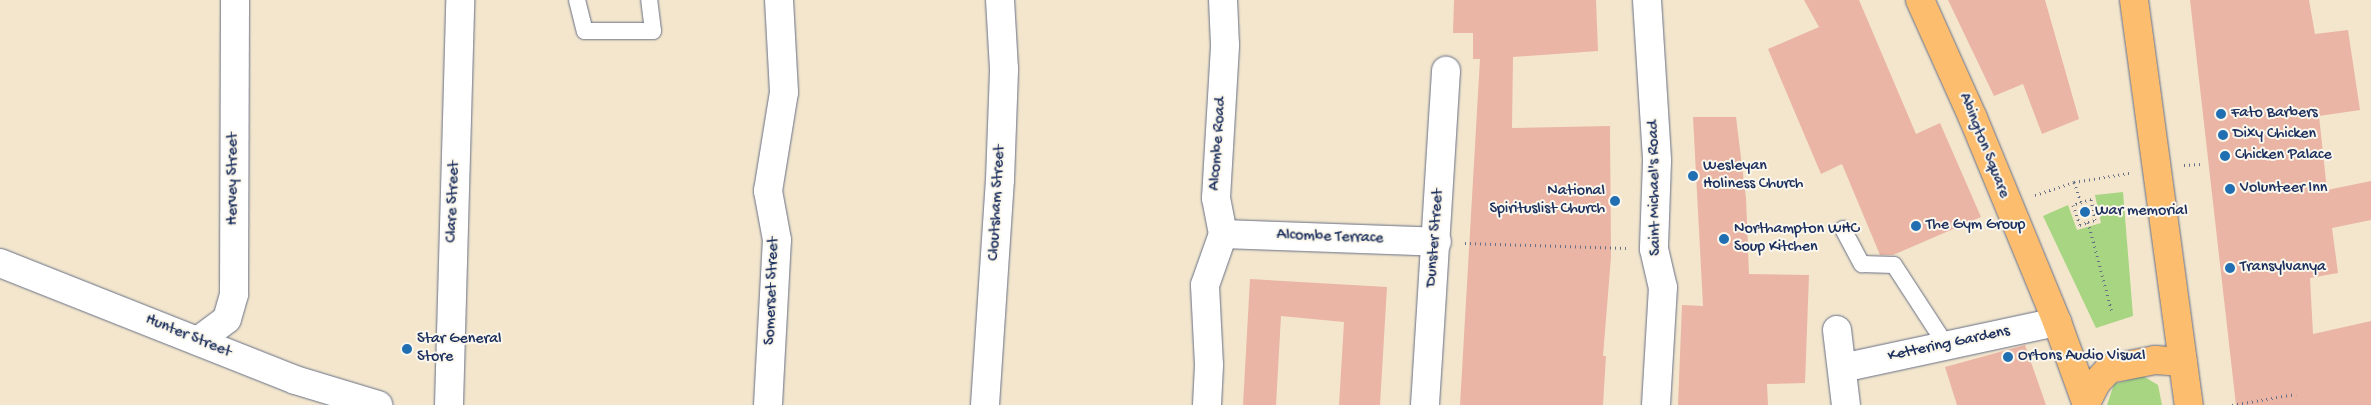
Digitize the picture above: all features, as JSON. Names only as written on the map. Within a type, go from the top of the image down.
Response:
[{"type":"main road","name":"Abington Square","points":[[1920,0],[1973,118],[2057,322],[2086,404]]},
{"type":"main road","points":[[2134,0],[2159,168],[2188,405]]},
{"type":"main road","points":[[2086,404],[2096,383],[2109,369],[2155,360],[2183,362]]},
{"type":"street","name":"Hervey Street","points":[[198,341],[227,320],[234,294],[235,0]]},
{"type":"street","name":"Clare Street","points":[[449,405],[460,0]]},
{"type":"street","name":"Somerset Street","points":[[768,405],[777,240],[768,191],[784,92],[779,0]]},
{"type":"street","name":"Cloutsham Street","points":[[985,405],[1000,180],[1004,68],[1000,0]]},
{"type":"street","name":"Alcombe Road","points":[[1223,0],[1226,45],[1216,198],[1223,234]]},
{"type":"street","name":"Saint Michael's Road","points":[[1647,0],[1656,160],[1654,249],[1663,287],[1656,405]]},
{"type":"street","name":"Dunster Street","points":[[1425,405],[1446,71]]},
{"type":"street","name":"Alcombe Terrace","points":[[1223,234],[1436,242]]},
{"type":"street","points":[[1207,405],[1209,364],[1205,285],[1223,234]]},
{"type":"street","name":"Hunter Street","points":[[0,263],[295,380],[378,405]]},
{"type":"street","name":"Kettering Gardens","points":[[1842,368],[2057,322]]},
{"type":"street","points":[[1837,330],[1846,405]]},
{"type":"lane","points":[[577,0],[585,31],[653,32],[649,0]]},
{"type":"lane","points":[[1843,229],[1862,264],[1894,265],[1946,346]]},
{"type":"path","points":[[2007,204],[2074,182],[2159,168],[2200,164]]},
{"type":"path","points":[[2074,182],[2081,202]]},
{"type":"path","points":[[2091,199],[2095,220],[2088,222],[2080,224],[2073,205],[2091,199]]},
{"type":"path","points":[[2088,222],[2112,312]]},
{"type":"path","points":[[1436,242],[1654,249]]},
{"type":"path","points":[[2232,405],[2296,394]]},
{"type":"green space","points":[[2123,192],[2133,316],[2096,328],[2043,216],[2068,205],[2077,230],[2101,223],[2095,195]]},
{"type":"green space","points":[[2143,376],[2158,385],[2162,405],[2107,405],[2114,384]]},
{"type":"building","points":[[1454,0],[1596,0],[1598,51],[1513,57],[1512,128],[1610,126],[1611,257],[1603,356],[1606,356],[1603,405],[1460,405],[1480,59],[1473,59],[1473,33],[1453,33]]},
{"type":"building","points":[[1804,0],[1859,0],[1916,134],[1940,123],[1981,217],[1893,255],[1880,255],[1842,164],[1821,174],[1768,49],[1819,27]]},
{"type":"building","points":[[1948,0],[2045,0],[2079,119],[2042,134],[2023,84],[1994,96]]},
{"type":"building","points":[[2190,0],[2309,0],[2315,34],[2348,30],[2360,110],[2319,116],[2327,190],[2371,181],[2371,220],[2332,228],[2338,273],[2310,278],[2313,334],[2371,321],[2371,405],[2236,405]]},
{"type":"building","points":[[1693,117],[1736,117],[1746,198],[1749,274],[1809,275],[1805,383],[1767,384],[1768,405],[1678,405],[1682,305],[1703,306]]},
{"type":"building","points":[[1250,279],[1387,287],[1380,405],[1339,405],[1344,322],[1281,316],[1276,405],[1243,405]]},
{"type":"building","points":[[2025,345],[2046,405],[1957,405],[1945,367]]},
{"type":"place","name":"Fato Barbers","points":[[2221,114]]},
{"type":"place","name":"Dixy Chicken","points":[[2223,135]]},
{"type":"place","name":"Chicken Palace","points":[[2225,156]]},
{"type":"place","name":"Wesleyan Holiness Church","points":[[1693,176]]},
{"type":"place","name":"Volunteer Inn","points":[[2230,189]]},
{"type":"place","name":"National Spirituslist Church","points":[[1615,201]]},
{"type":"place","name":"War memorial","points":[[2085,212]]},
{"type":"place","name":"The Gym Group","points":[[1916,226]]},
{"type":"place","name":"Northampton WHC Soup Kitchen","points":[[1724,239]]},
{"type":"place","name":"Transylvanya","points":[[2230,268]]},
{"type":"place","name":"Star General Store","points":[[407,349]]},
{"type":"place","name":"Ortons Audio Visual","points":[[2008,357]]}]
